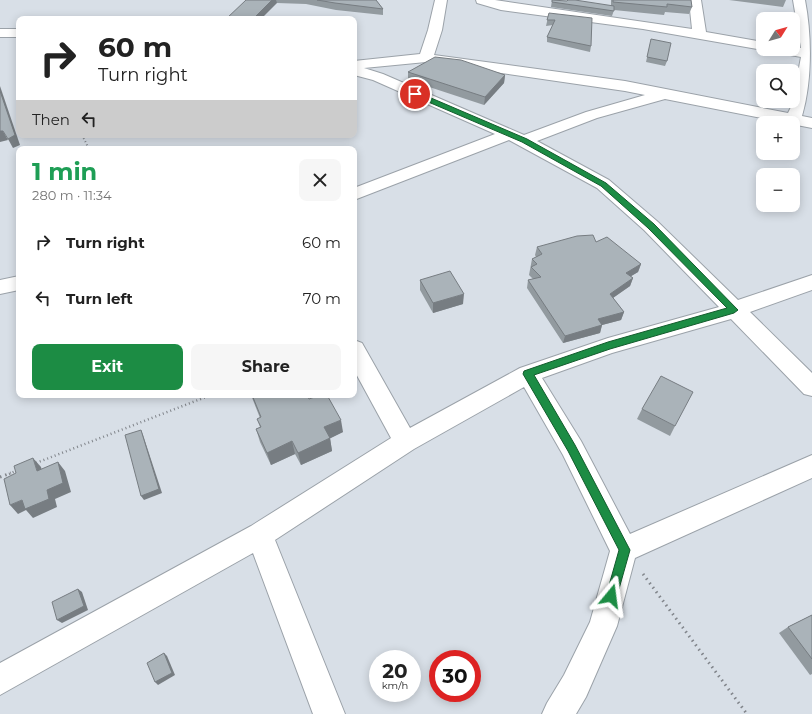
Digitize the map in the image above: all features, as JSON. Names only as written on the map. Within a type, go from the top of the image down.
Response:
[{"type":"street","points":[[426,58],[435,30],[441,0]]},
{"type":"street","points":[[482,0],[522,9],[699,34],[756,45]]},
{"type":"street","points":[[695,0],[699,34]]},
{"type":"street","points":[[794,116],[800,105],[809,54],[799,0]]},
{"type":"street","points":[[0,33],[16,33]]},
{"type":"street","points":[[800,52],[809,54]]},
{"type":"street","points":[[357,65],[426,58],[668,93],[783,116]]},
{"type":"street","points":[[357,71],[378,78],[517,137],[609,189],[651,226],[812,387]]},
{"type":"street","points":[[357,193],[517,137],[549,130],[593,115],[668,93]]},
{"type":"street","points":[[800,120],[812,123]]},
{"type":"street","points":[[0,680],[260,535],[405,442],[528,374],[608,346],[734,310],[812,282]]},
{"type":"street","points":[[0,287],[16,284]]},
{"type":"street","points":[[357,354],[405,442]]},
{"type":"street","points":[[528,374],[572,448],[624,550],[603,626],[575,686],[558,714]]},
{"type":"street","points":[[624,550],[812,466]]},
{"type":"street","points":[[260,535],[329,714]]},
{"type":"path","points":[[30,466],[203,398]]},
{"type":"path","points":[[0,477],[22,469]]},
{"type":"path","points":[[624,550],[748,714]]},
{"type":"building","points":[[246,0],[272,0],[256,16],[229,16]]},
{"type":"building","points":[[317,0],[376,0],[383,9],[335,3]]},
{"type":"building","points":[[552,0],[575,0],[614,6],[614,11],[552,2]]},
{"type":"building","points":[[613,0],[691,0],[692,7],[667,4],[667,7],[613,2]]},
{"type":"building","points":[[549,13],[592,18],[591,46],[547,37],[555,20],[547,20]]},
{"type":"building","points":[[651,39],[671,43],[667,61],[647,57]]},
{"type":"building","points":[[435,57],[461,60],[505,75],[485,97],[408,72]]},
{"type":"building","points":[[0,91],[15,135],[8,139],[3,131],[0,131]]},
{"type":"building","points":[[593,235],[596,242],[607,237],[641,264],[626,273],[633,278],[610,294],[624,312],[598,319],[602,325],[565,336],[528,280],[541,277],[531,267],[537,264],[532,259],[542,254],[537,247],[577,236]]},
{"type":"building","points":[[450,271],[464,294],[433,303],[420,280]]},
{"type":"building","points":[[661,376],[693,392],[675,426],[642,409]]},
{"type":"building","points":[[253,398],[329,398],[341,420],[324,427],[330,438],[298,453],[292,441],[267,453],[256,429],[261,427],[257,419],[261,417]]},
{"type":"building","points":[[141,430],[159,489],[141,496],[125,435]]},
{"type":"building","points":[[33,458],[37,471],[58,462],[63,483],[47,490],[49,499],[25,509],[22,500],[10,505],[4,479],[16,473],[14,466]]},
{"type":"building","points":[[78,589],[84,606],[57,620],[52,602]]},
{"type":"building","points":[[812,615],[812,659],[788,627]]},
{"type":"building","points":[[164,653],[172,673],[155,682],[147,663]]},
{"type":"route","points":[[415,94],[524,141],[603,184],[651,226],[734,310],[608,346],[528,374],[572,448],[624,550],[611,596]]}]
